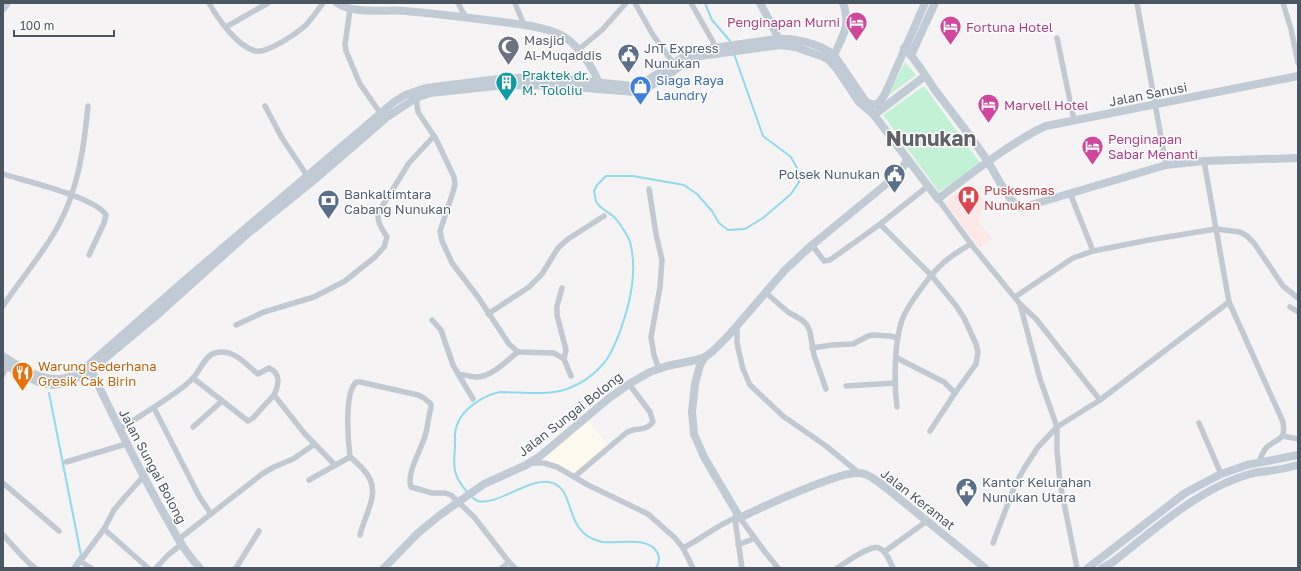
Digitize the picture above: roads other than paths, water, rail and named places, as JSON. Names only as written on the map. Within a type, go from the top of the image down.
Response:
[{"type":"street","points":[[3,8],[7,3]]},
{"type":"street","points":[[226,27],[268,3]]},
{"type":"street","points":[[211,4],[217,16],[226,27],[248,48],[257,51],[265,50],[292,36],[306,25],[323,3]]},
{"type":"street","points":[[337,3],[350,9],[405,11],[541,28],[566,38],[578,50],[590,66],[599,86]]},
{"type":"street","points":[[458,3],[466,18]]},
{"type":"street","points":[[515,3],[524,25]]},
{"type":"street","points":[[578,50],[602,30],[626,3]]},
{"type":"street","points":[[635,3],[654,35],[674,64]]},
{"type":"street","points":[[691,3],[720,49]]},
{"type":"street","points":[[760,3],[780,42],[821,56],[829,60],[837,68],[859,102],[874,115],[971,244],[1020,304],[1036,319],[1100,400]]},
{"type":"street","points":[[834,55],[847,24],[847,17],[843,3]]},
{"type":"street","points":[[310,179],[382,121],[416,98],[430,93],[496,86],[637,86],[693,52],[796,40],[821,48],[834,55],[866,102],[874,105],[883,98],[925,3]]},
{"type":"street","points":[[912,55],[936,3]]},
{"type":"street","points":[[1137,3],[1166,165]]},
{"type":"street","points":[[1283,3],[1291,29],[1298,63]]},
{"type":"street","points":[[350,9],[345,45],[346,51],[360,84],[381,114]]},
{"type":"street","points":[[1057,38],[1074,120]]},
{"type":"street","points":[[904,48],[912,55],[925,76],[988,161],[1010,197],[1019,208],[1166,165],[1204,161],[1298,158]]},
{"type":"street","points":[[4,368],[38,382],[54,385],[70,382],[91,370],[154,313],[310,179],[381,114],[401,97],[411,92],[434,87],[498,79],[536,77],[555,78],[638,91],[659,82],[695,57],[720,49]]},
{"type":"street","points":[[874,115],[925,76]]},
{"type":"street","name":"Jalan Sanusi","points":[[938,199],[988,161],[1038,129],[1053,124],[1298,76]]},
{"type":"street","points":[[416,98],[418,112],[434,136],[451,170],[455,184],[440,231],[442,241],[452,263],[478,297],[509,344],[518,352]]},
{"type":"street","points":[[3,306],[57,229],[65,214],[79,167],[88,106]]},
{"type":"street","points":[[265,106],[282,138],[310,179]]},
{"type":"street","points":[[236,325],[264,312],[314,297],[345,281],[375,257],[384,247],[387,237],[379,223],[378,213],[410,164],[434,136]]},
{"type":"street","name":"Jalan Sungai Bolong","points":[[384,568],[427,524],[477,488],[529,463],[548,450],[608,399],[641,376],[659,369],[705,357],[737,326],[785,270],[896,176],[905,164],[907,158]]},
{"type":"street","points":[[1204,161],[1229,302],[1283,422],[1285,432],[1283,436],[1267,447],[1260,462]]},
{"type":"street","name":"Jalan Sungai Bolong","points":[[896,176],[914,168]]},
{"type":"street","points":[[3,174],[71,195],[94,204],[104,212],[106,215],[104,223],[89,255]]},
{"type":"street","points":[[812,246],[824,261],[830,260],[879,225],[928,186]]},
{"type":"street","points":[[649,189],[656,234],[662,260],[660,286],[651,337],[654,355],[659,369]]},
{"type":"street","points":[[1070,193],[1093,251]]},
{"type":"street","points":[[488,314],[530,287],[542,274],[558,248],[568,239],[604,216]]},
{"type":"street","points":[[879,225],[882,226],[932,276],[957,307],[964,318],[978,352],[976,364],[930,431]]},
{"type":"street","points":[[1015,297],[1073,258],[1093,251],[1216,229],[1240,232],[1247,236],[1254,243],[1283,286],[1298,298]]},
{"type":"street","points":[[897,407],[895,383],[898,338],[903,318],[910,304],[940,265],[971,244]]},
{"type":"street","points":[[562,288],[557,306],[557,315],[566,350],[564,358],[571,376]]},
{"type":"street","points":[[765,292],[788,312],[802,320],[807,325],[810,332],[812,348],[826,390]]},
{"type":"street","points":[[993,543],[1014,485],[1031,456],[1057,427],[1100,400],[1229,302]]},
{"type":"street","points":[[1020,304],[1040,379],[1057,427],[1057,450],[1060,483],[1077,568]]},
{"type":"street","points":[[1290,307],[1298,312]]},
{"type":"street","points":[[3,356],[44,378],[53,379],[67,377],[85,368],[154,313]]},
{"type":"street","points":[[432,320],[441,330],[448,353],[458,374],[473,399]]},
{"type":"street","points":[[737,326],[736,334],[738,348],[743,369],[750,385],[776,411],[826,446],[859,473]]},
{"type":"street","points":[[812,348],[853,344],[873,335],[898,338]]},
{"type":"street","points":[[120,429],[184,387],[194,378],[210,355],[220,352],[233,354],[258,374],[269,368],[272,369],[278,377],[278,386],[274,395],[253,418],[248,421],[194,378]]},
{"type":"street","points":[[458,374],[475,377],[485,375],[496,369],[518,352],[554,353],[564,358]]},
{"type":"street","points":[[705,357],[700,366],[695,384],[692,412],[694,434],[704,457],[737,516],[778,568]]},
{"type":"street","points":[[897,358],[944,382],[955,393]]},
{"type":"street","name":"Jalan Sungai Bolong","points":[[91,370],[143,477],[180,541],[200,568]]},
{"type":"street","points":[[360,535],[362,525],[372,501],[372,481],[368,474],[350,457],[348,417],[352,389],[356,382],[418,395],[429,402],[431,408],[425,435],[411,474],[410,486],[412,488],[432,493],[447,493],[462,500],[508,562],[515,568]]},
{"type":"street","points":[[846,386],[895,383]]},
{"type":"street","points":[[574,477],[626,433],[634,429],[642,430],[653,422],[650,412],[629,384]]},
{"type":"street","points":[[274,395],[305,434],[335,466]]},
{"type":"street","points":[[193,427],[222,401]]},
{"type":"street","points":[[154,408],[199,496],[211,514]]},
{"type":"street","points":[[1199,423],[1221,474]]},
{"type":"street","points":[[1283,436],[1298,438]]},
{"type":"street","points":[[66,462],[126,444]]},
{"type":"street","points":[[156,568],[180,541],[211,514],[262,474],[274,466],[297,457],[315,444]]},
{"type":"street","points":[[1088,568],[1185,493],[1221,474],[1247,465],[1298,455]]},
{"type":"street","points":[[309,480],[350,457]]},
{"type":"street","points":[[529,463],[551,465],[561,469],[588,486],[648,514],[670,533],[683,548],[693,568]]},
{"type":"street","points":[[1247,465],[1250,474]]},
{"type":"street","points":[[1102,568],[1113,562],[1185,506],[1221,485],[1250,474],[1298,465]]},
{"type":"street","name":"Jalan Keramat","points":[[737,516],[819,483],[849,474],[859,473],[872,477],[985,568]]},
{"type":"street","points":[[75,568],[104,529],[114,510],[143,477]]},
{"type":"street","points":[[3,483],[59,530]]},
{"type":"street","points":[[1163,510],[1170,518]]},
{"type":"street","points":[[737,516],[738,545],[742,568]]},
{"type":"street","points":[[683,548],[719,525],[737,516]]},
{"type":"street","points":[[884,552],[927,521]]},
{"type":"street","points":[[104,529],[148,568]]},
{"type":"street","points":[[236,568],[259,531]]},
{"type":"street","points":[[3,535],[25,560],[36,568]]},
{"type":"street","points":[[738,545],[755,538]]},
{"type":"street","points":[[837,568],[874,547],[878,547],[884,552],[893,568]]},
{"type":"street","points":[[80,561],[90,568]]},
{"type":"street","points":[[502,568],[508,562]]},
{"type":"waterway","points":[[705,3],[712,20],[731,44]]},
{"type":"waterway","points":[[468,493],[459,482],[455,472],[454,461],[456,428],[460,419],[469,408],[487,396],[500,392],[542,393],[559,391],[572,387],[587,379],[596,371],[609,356],[614,345],[623,323],[632,288],[633,265],[630,242],[625,232],[615,218],[600,207],[596,200],[594,191],[597,185],[606,176],[633,176],[684,185],[697,194],[712,211],[719,223],[728,230],[745,229],[763,218],[791,194],[799,182],[798,170],[791,157],[763,136],[734,54]]},
{"type":"waterway","points":[[49,393],[81,555],[72,568]]},
{"type":"waterway","points":[[471,496],[478,501],[494,500],[531,484],[548,482],[557,485],[563,490],[577,525],[584,533],[593,539],[602,542],[641,542],[648,544],[654,548],[659,556],[659,561],[656,568]]},
{"type":"place","name":"Penginapan Murni","points":[[856,42]]},
{"type":"place","name":"Fortuna Hotel","points":[[950,46]]},
{"type":"place","name":"Masjid Al-Muqaddis","points":[[508,66]]},
{"type":"place","name":"JnT Express Nunukan","points":[[629,74]]},
{"type":"place","name":"Praktek dr. M. Tololiu","points":[[506,102]]},
{"type":"place","name":"Siaga Raya Laundry","points":[[641,106]]},
{"type":"place","name":"Marvell Hotel","points":[[988,124]]},
{"type":"place","name":"Penginapan Sabar Menanti","points":[[1092,166]]},
{"type":"place","name":"Polsek Nunukan","points":[[895,194]]},
{"type":"place","name":"Puskesmas Nunukan","points":[[968,216]]},
{"type":"place","name":"Bankaltimtara Cabang Nunukan","points":[[329,220]]},
{"type":"place","name":"Warung Sederhana Gresik Cak Birin","points":[[23,392]]},
{"type":"place","name":"Kantor Kelurahan Nunukan Utara","points":[[967,508]]},
{"type":"district","name":"Nunukan","points":[[931,139]]}]
